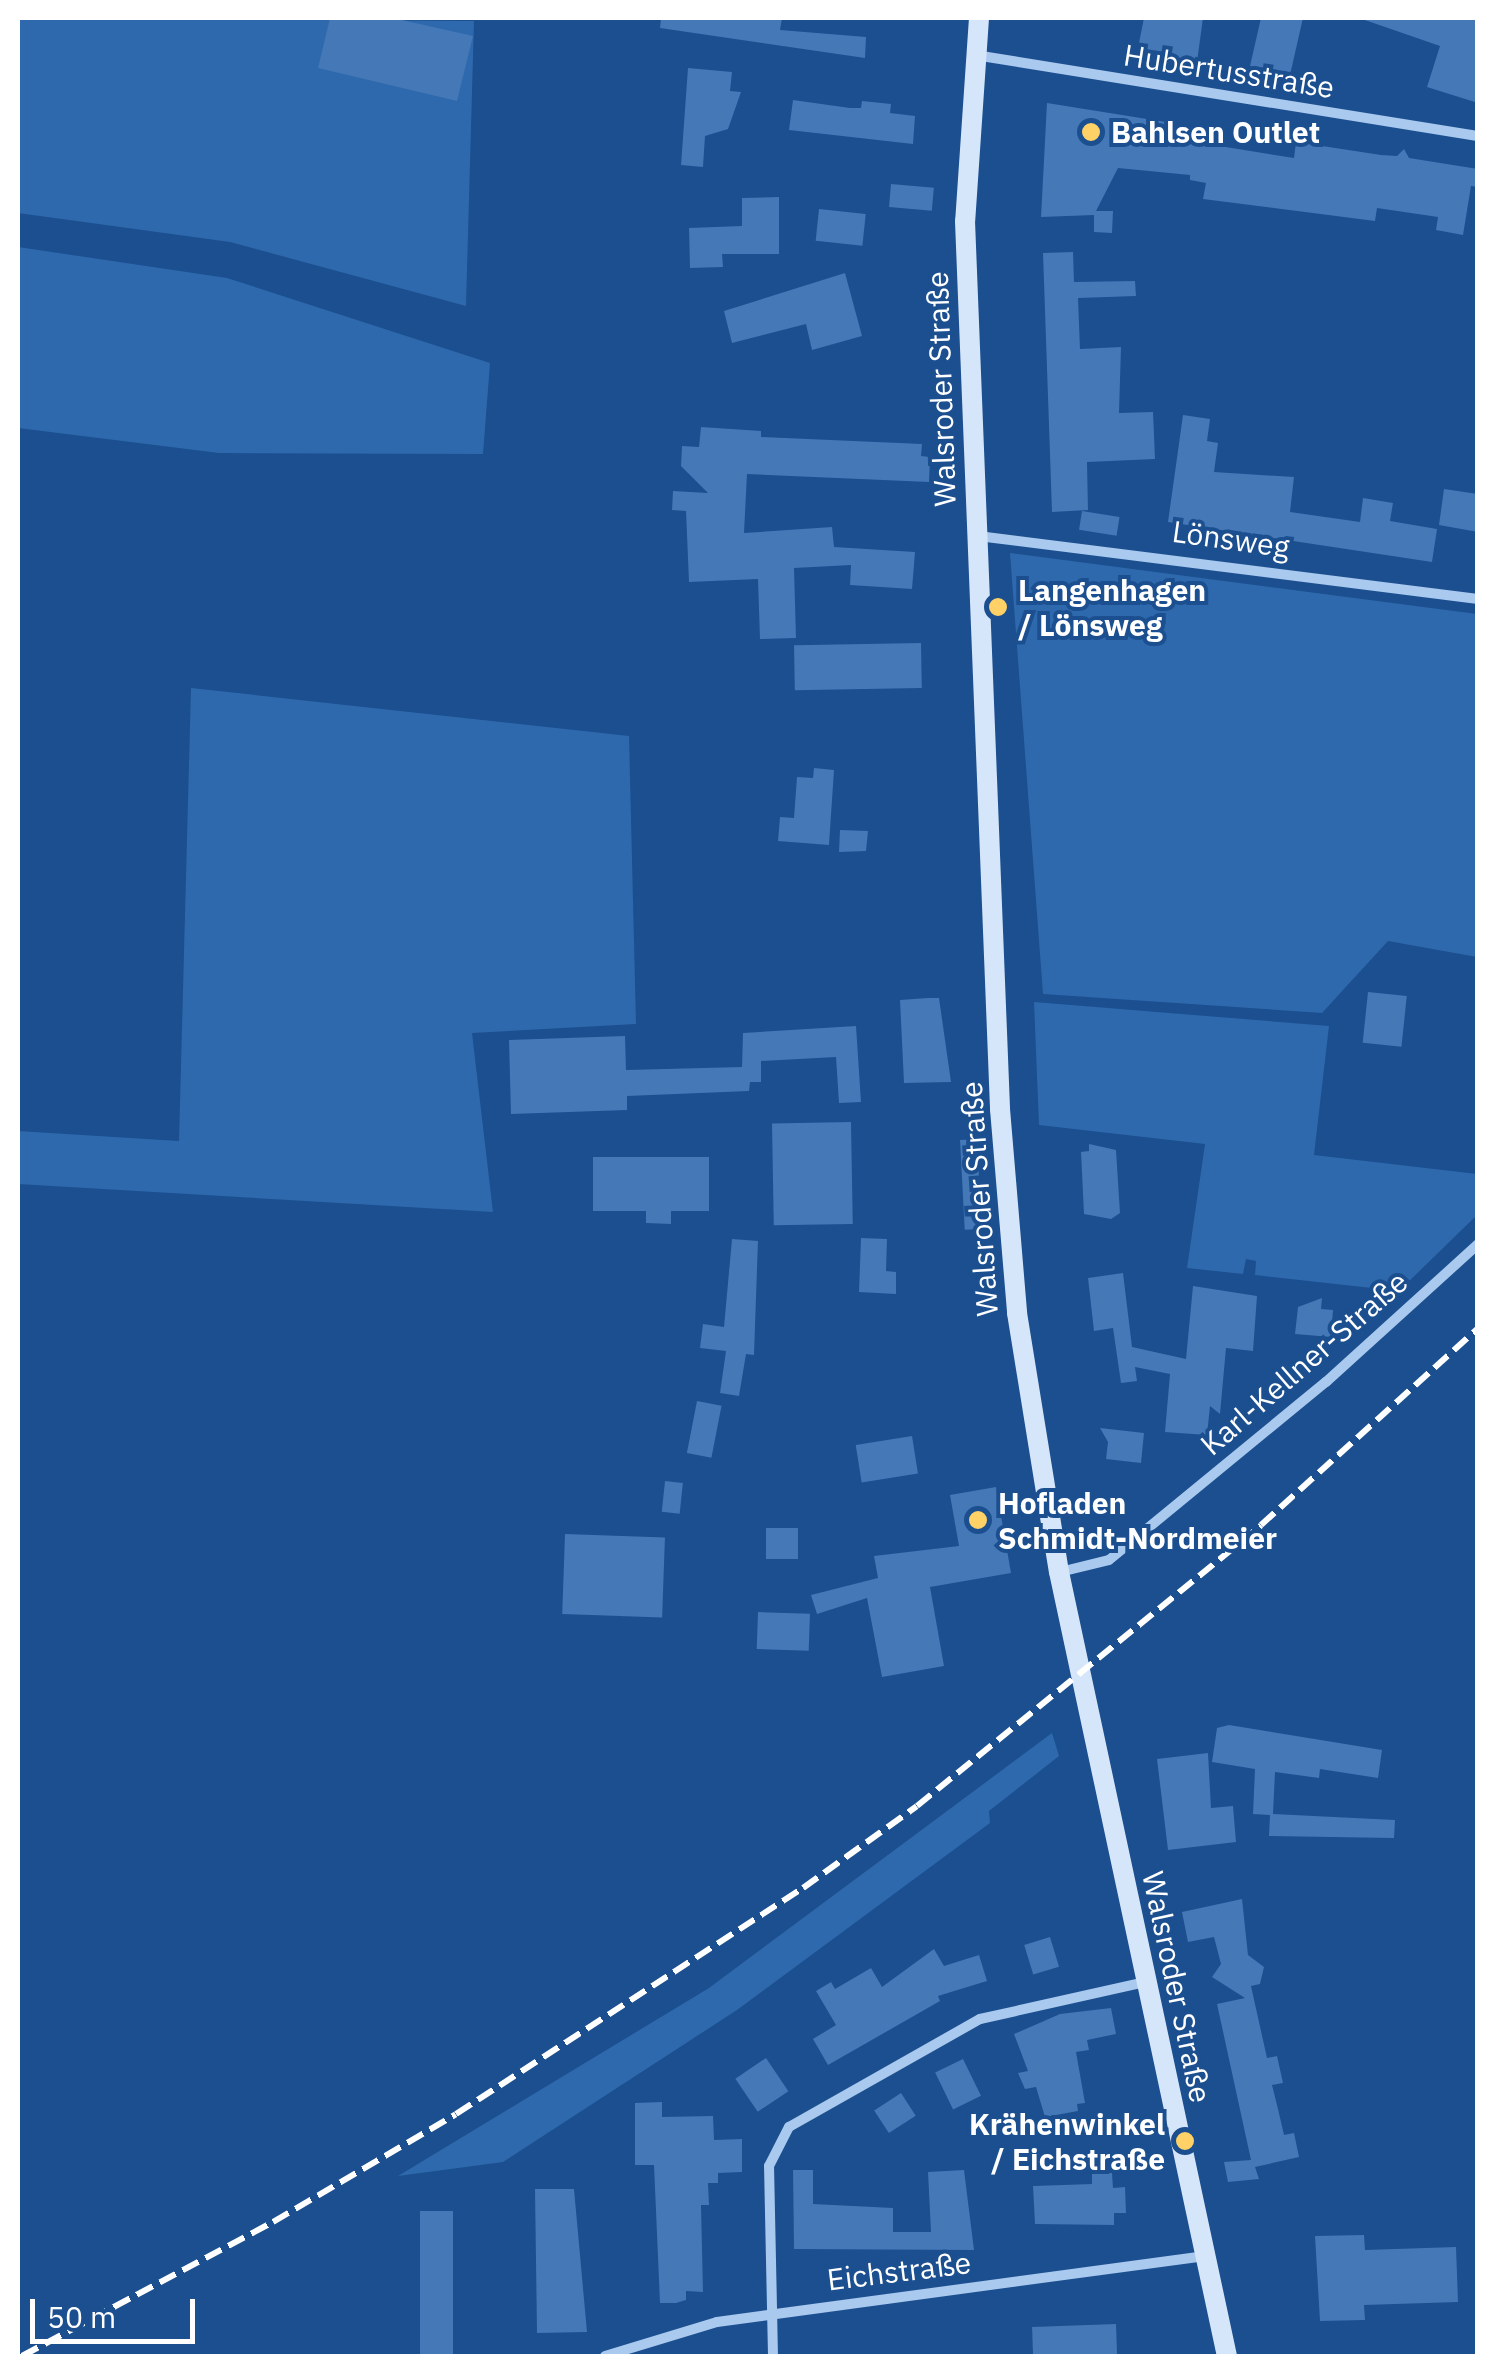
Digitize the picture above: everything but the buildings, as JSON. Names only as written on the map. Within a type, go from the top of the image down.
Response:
[{"type":"street","name":"Walsroder Straße","points":[[979,18],[973,55],[965,221],[1008,1219],[1027,1388],[1059,1572],[1226,2356]]},
{"type":"street","name":"Hubertusstraße","points":[[973,55],[1478,136]]},
{"type":"street","name":"Lönsweg","points":[[976,536],[1478,599]]},
{"type":"street","name":"Karl-Kellner-Straße","points":[[1059,1572],[1109,1560],[1326,1382],[1478,1244]]},
{"type":"street","points":[[773,2356],[769,2314],[769,2166],[789,2127],[980,2018],[1146,1982]]},
{"type":"street","name":"Eichstraße","points":[[605,2356],[769,2314],[1204,2256]]},
{"type":"shaded area","points":[[18,18],[474,21],[466,306],[230,242],[18,213]]},
{"type":"shaded area","points":[[18,247],[227,278],[490,363],[483,454],[219,453],[18,428]]},
{"type":"shaded area","points":[[1010,553],[1477,614],[1477,957],[1388,941],[1322,1013],[1043,994]]},
{"type":"shaded area","points":[[191,688],[629,736],[636,1024],[472,1033],[493,1212],[18,1184],[18,1131],[179,1141]]},
{"type":"shaded area","points":[[1034,1002],[1329,1026],[1314,1155],[1477,1174],[1477,1215],[1399,1291],[1255,1275],[1256,1261],[1246,1259],[1243,1274],[1187,1268],[1205,1144],[1039,1125]]},
{"type":"shaded area","points":[[1052,1733],[1059,1756],[989,1811],[990,1823],[737,2010],[503,2162],[398,2176],[709,1988]]},
{"type":"railway","points":[[22,2356],[273,2222],[456,2114],[803,1888],[917,1806],[1261,1525],[1478,1328]]},
{"type":"place","name":"Bahlsen Outlet","points":[[1091,132]]},
{"type":"place","name":"Langenhagen / Lönsweg","points":[[998,607]]},
{"type":"place","name":"Hofladen Schmidt-Nordmeier","points":[[978,1520]]},
{"type":"place","name":"Krähenwinkel / Eichstraße","points":[[1185,2141]]}]
